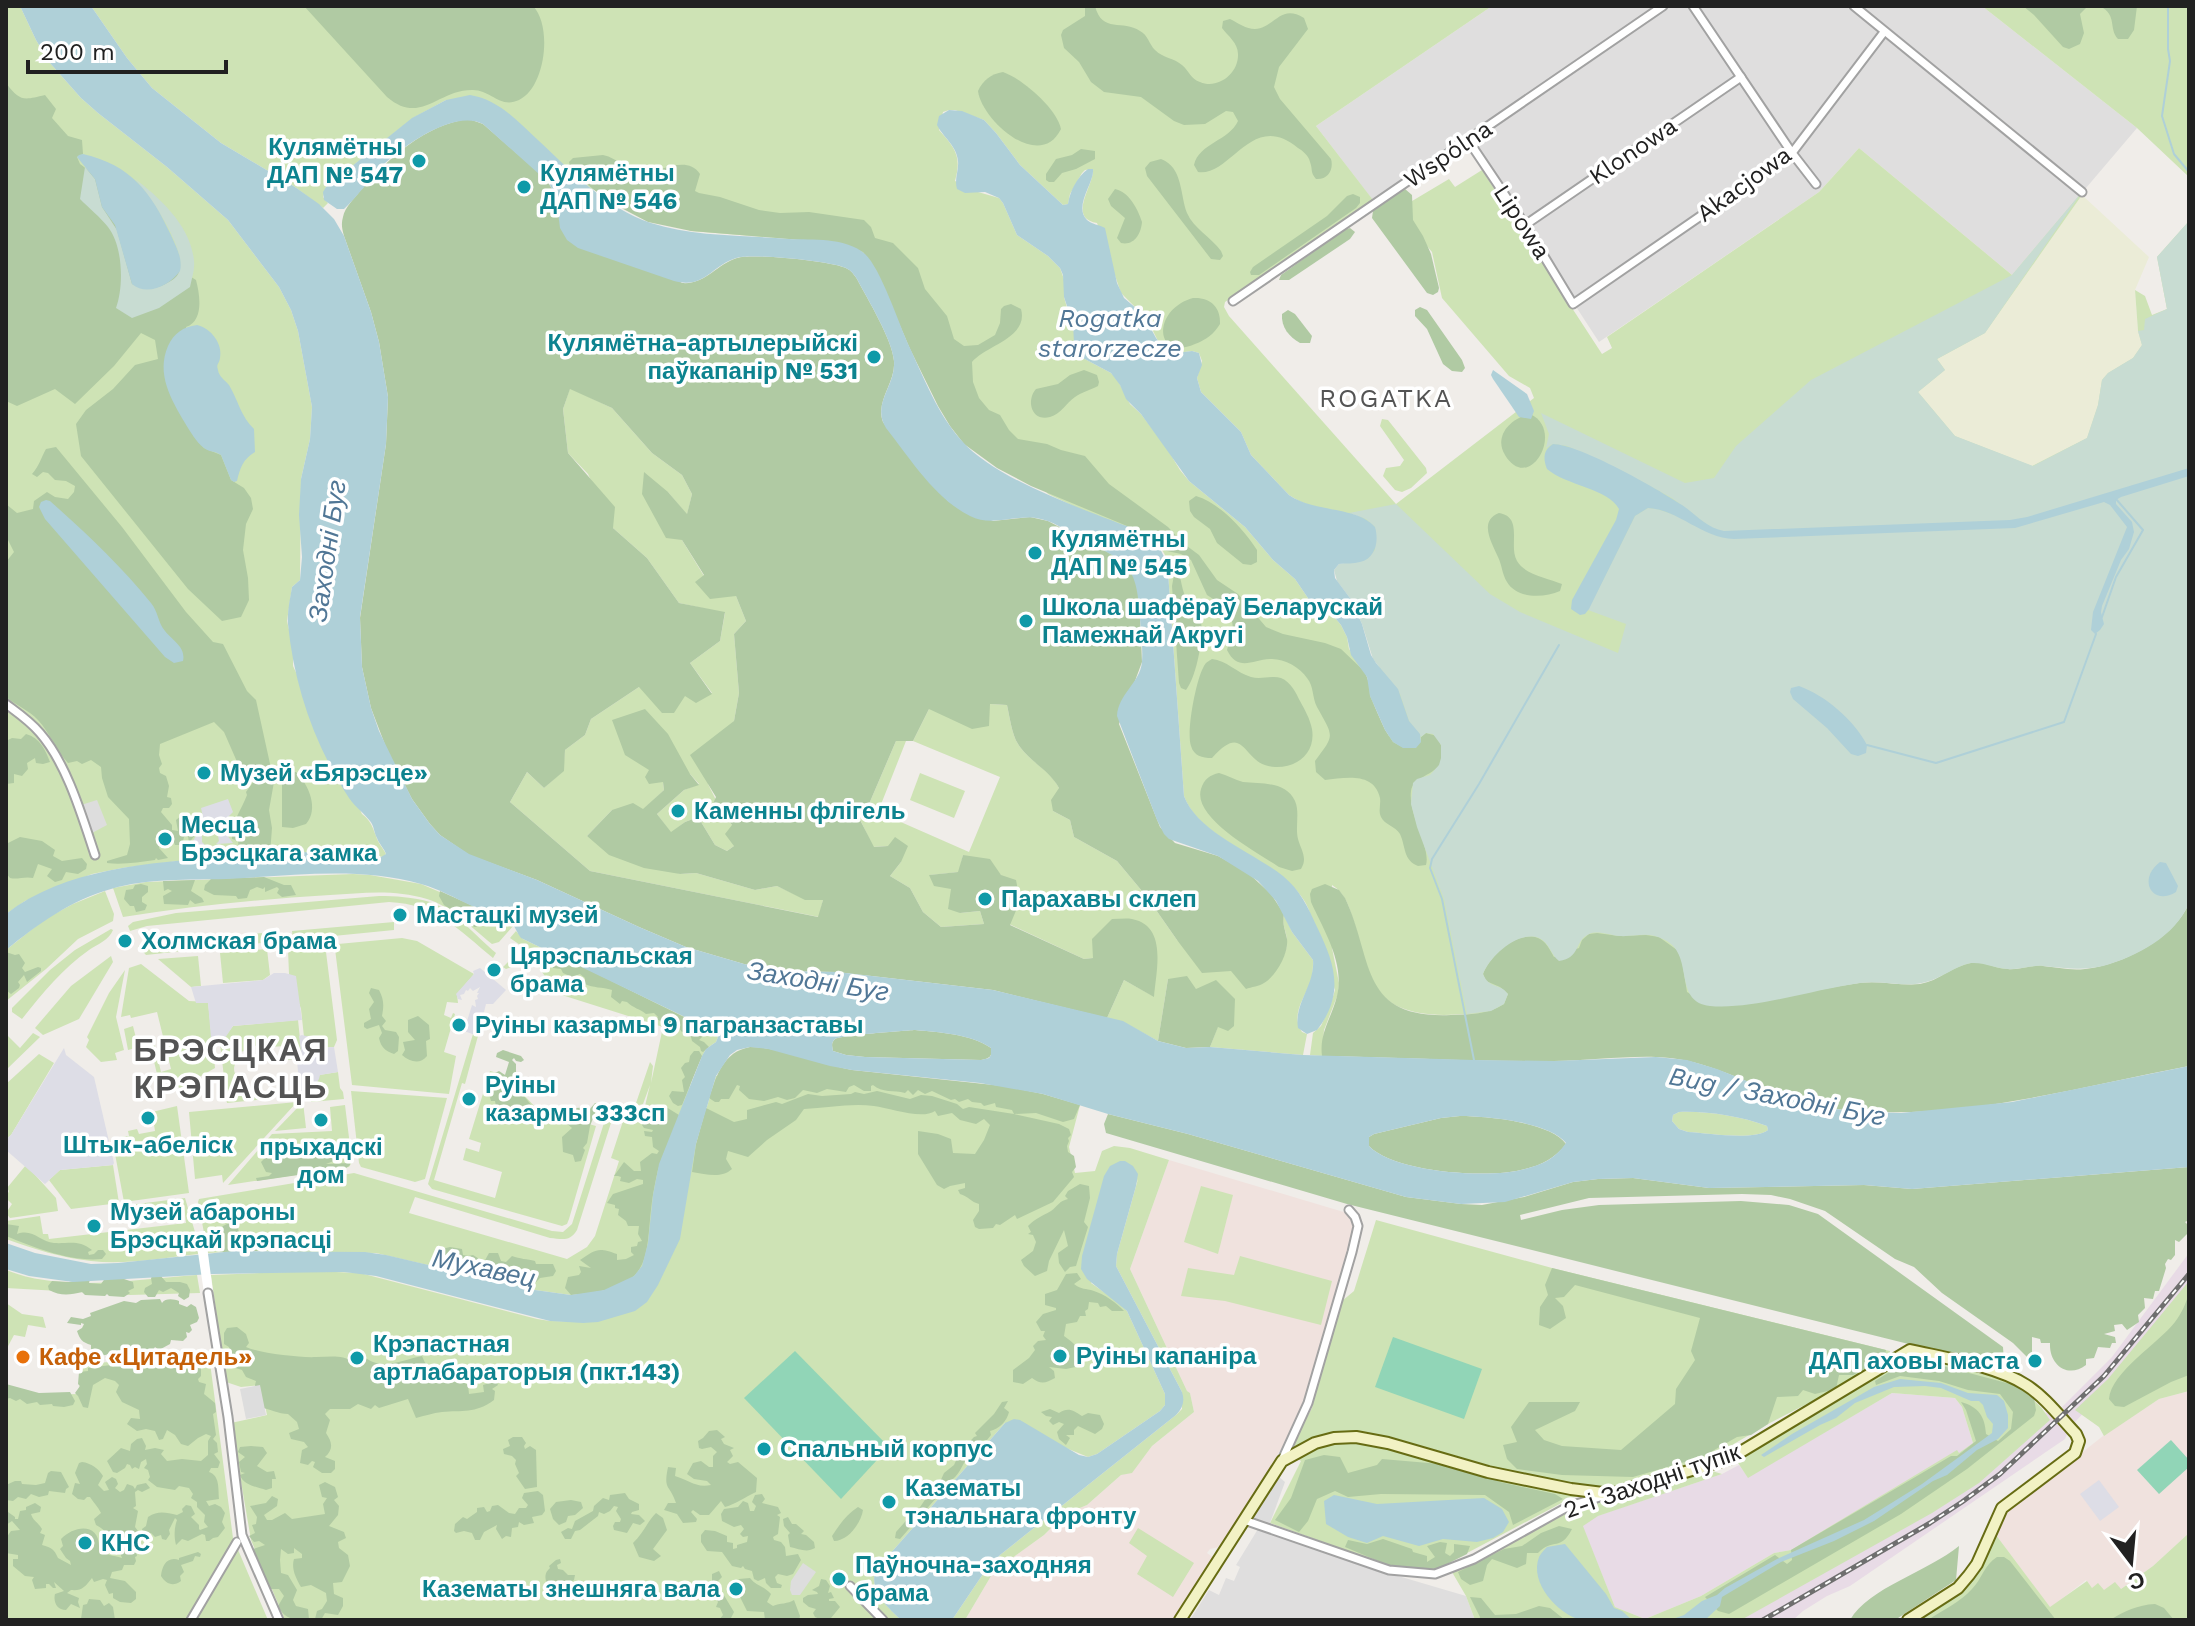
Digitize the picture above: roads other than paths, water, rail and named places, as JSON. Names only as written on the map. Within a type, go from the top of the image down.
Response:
[{"type":"main road","name":"2-і Заходні тупік","points":[[1611,1494],[1729,1459],[1910,1350],[1998,1372],[2035,1391],[2076,1434],[2079,1441],[2075,1453],[2002,1508],[1977,1564],[1958,1588],[1908,1620]]},
{"type":"main road","points":[[1180,1620],[1282,1461],[1315,1443],[1356,1437],[1388,1443],[1488,1472],[1611,1494]]},
{"type":"street","name":"Wspólna","points":[[1233,301],[1663,6]]},
{"type":"street","points":[[1693,6],[1816,184]]},
{"type":"street","points":[[1854,6],[2082,192]]},
{"type":"street","name":"Akacjowa","points":[[1573,304],[1792,153],[1884,32]]},
{"type":"street","name":"Klonowa","points":[[1525,225],[1741,77]]},
{"type":"street","name":"Lipowa","points":[[1468,140],[1573,304]]},
{"type":"street","points":[[6,704],[38,730],[51,749],[78,805],[95,855]]},
{"type":"street","points":[[1279,1466],[1308,1403],[1352,1252],[1358,1226],[1349,1210]]},
{"type":"street","points":[[208,1293],[228,1417],[242,1535],[279,1620]]},
{"type":"street","points":[[1569,1506],[1573,1500],[1571,1489]]},
{"type":"street","name":"2-і Заходні тупік","points":[[1244,1520],[1389,1570],[1435,1574],[1474,1559],[1569,1506],[1611,1494]]},
{"type":"street","points":[[191,1620],[237,1542]]},
{"type":"street","points":[[850,1586],[883,1620]]},
{"type":"water","points":[[20,6],[91,6],[152,88],[221,143],[319,204],[334,219],[344,236],[371,312],[388,397],[386,444],[360,617],[362,667],[379,731],[412,799],[440,835],[469,854],[537,880],[686,947],[744,964],[780,971],[837,972],[993,990],[1123,1021],[1158,1041],[1186,1048],[1474,1060],[1656,1057],[1687,1060],[1717,1069],[1789,1098],[1825,1108],[1901,1113],[2012,1102],[2189,1066],[2189,1167],[1912,1189],[1864,1185],[1709,1188],[1633,1178],[1598,1179],[1573,1182],[1505,1202],[1461,1204],[1406,1197],[1043,1094],[980,1083],[852,1070],[750,1047],[730,1055],[716,1076],[696,1144],[680,1239],[658,1285],[647,1302],[635,1311],[598,1322],[550,1321],[376,1276],[344,1272],[213,1274],[73,1282],[29,1276],[6,1269],[6,1243],[35,1253],[91,1264],[234,1251],[365,1252],[535,1290],[571,1295],[604,1290],[634,1276],[642,1266],[659,1164],[702,1056],[718,1037],[712,1030],[521,938],[503,916],[428,886],[373,875],[168,880],[125,885],[69,906],[6,950],[6,914],[29,899],[81,877],[109,870],[222,857],[302,852],[381,857],[386,854],[371,823],[349,798],[326,758],[308,715],[295,670],[288,610],[292,587],[300,580],[301,479],[310,439],[312,407],[291,310],[279,287],[228,220],[81,98],[50,63]],"holes":[[[915,1030],[954,1034],[974,1040],[991,1048],[991,1055],[981,1060],[865,1057],[833,1051],[835,1039]],[[1679,1112],[1723,1115],[1746,1119],[1767,1126],[1768,1130],[1742,1136],[1688,1132],[1679,1129],[1672,1121],[1673,1115]],[[1471,1116],[1517,1122],[1546,1130],[1566,1143],[1553,1157],[1537,1165],[1490,1173],[1420,1168],[1381,1155],[1369,1146],[1369,1137],[1374,1134],[1441,1118]]]},
{"type":"water","points":[[470,95],[490,102],[516,119],[604,199],[651,223],[702,233],[828,240],[848,245],[865,254],[889,297],[932,396],[962,441],[978,456],[1020,482],[1139,531],[1155,543],[1165,559],[1168,572],[1184,796],[1201,821],[1283,876],[1307,906],[1329,954],[1334,979],[1331,1004],[1317,1030],[1307,1034],[1298,1028],[1299,1010],[1311,978],[1313,960],[1292,932],[1276,901],[1258,881],[1218,856],[1169,839],[1157,820],[1117,716],[1121,701],[1142,662],[1138,600],[1132,575],[1109,553],[1054,523],[1028,518],[978,519],[957,508],[934,488],[882,419],[882,402],[894,370],[894,361],[873,308],[849,270],[806,260],[744,257],[727,262],[701,279],[685,283],[578,248],[567,240],[560,228],[556,197],[549,183],[483,124],[471,121],[444,125],[403,149],[382,166],[344,209],[337,209],[324,200],[326,187],[412,118],[446,100]]},
{"type":"water","name":"Rogatka starorzecze","points":[[949,110],[962,111],[984,120],[1020,165],[1063,205],[1068,204],[1072,189],[1081,176],[1088,169],[1093,169],[1083,201],[1083,214],[1089,221],[1105,228],[1117,283],[1124,298],[1143,314],[1164,348],[1177,353],[1199,353],[1202,365],[1197,378],[1201,392],[1241,432],[1251,455],[1289,495],[1311,505],[1358,516],[1375,527],[1377,538],[1370,557],[1360,562],[1339,564],[1334,570],[1335,578],[1350,598],[1371,655],[1398,689],[1409,721],[1420,734],[1421,742],[1416,748],[1403,748],[1393,742],[1385,730],[1370,696],[1367,677],[1351,655],[1347,637],[1331,613],[1310,601],[1295,579],[1273,560],[1245,527],[1189,481],[1141,414],[1126,399],[1111,373],[1081,357],[1074,343],[1073,324],[1064,297],[1060,268],[1017,235],[999,198],[985,192],[965,193],[957,189],[957,156],[937,125],[939,116]]},
{"type":"water","points":[[83,154],[127,173],[156,206],[180,257],[180,271],[170,281],[151,289],[132,284],[115,225],[102,207],[95,179],[77,157]]},
{"type":"water","points":[[197,325],[207,329],[218,342],[220,360],[217,366],[221,377],[229,385],[254,429],[255,452],[245,461],[234,482],[221,455],[204,448],[191,433],[170,395],[164,376],[170,341],[180,331]]},
{"type":"water","points":[[1493,370],[1527,394],[1534,411],[1531,419],[1519,417],[1493,379]]},
{"type":"water","points":[[1553,444],[1581,451],[1618,468],[1671,498],[1706,524],[1724,531],[2010,520],[2189,468],[2189,476],[2116,500],[2132,522],[2134,532],[2102,606],[2104,624],[2095,634],[2091,630],[2093,612],[2127,527],[2104,502],[2015,528],[1734,539],[1711,534],[1670,514],[1648,508],[1635,516],[1589,609],[1580,615],[1571,609],[1572,600],[1619,509],[1614,502],[1597,492],[1547,469],[1545,455]]},
{"type":"water","points":[[46,500],[90,538],[140,589],[153,606],[163,628],[181,648],[183,661],[174,663],[165,657],[45,519],[39,507]]},
{"type":"water","points":[[1799,686],[1829,702],[1847,718],[1867,745],[1866,753],[1858,756],[1851,754],[1793,699],[1791,688]]},
{"type":"water","points":[[2160,862],[2166,863],[2178,886],[2176,892],[2167,896],[2154,894],[2150,889],[2149,876]]},
{"type":"water","points":[[1120,1161],[1133,1166],[1138,1174],[1116,1266],[1182,1392],[1182,1407],[1176,1415],[1000,1555],[985,1571],[952,1620],[901,1620],[877,1592],[875,1571],[1005,1423],[1020,1420],[1079,1455],[1088,1457],[1097,1454],[1165,1405],[1165,1394],[1127,1311],[1087,1279],[1081,1269],[1104,1176],[1110,1166]]},
{"type":"water","points":[[1900,1379],[1941,1383],[1968,1393],[1997,1395],[2004,1401],[2008,1428],[1998,1439],[1977,1450],[1947,1475],[1874,1521],[1781,1562],[1722,1597],[1720,1606],[1705,1620],[1670,1620],[1684,1615],[1702,1601],[1777,1559],[1864,1520],[1922,1484],[1992,1433],[1993,1424],[1979,1401],[1971,1401],[1941,1388],[1894,1387],[1855,1403],[1836,1418],[1764,1457],[1761,1455],[1874,1387]]},
{"type":"water","points":[[1334,1495],[1377,1504],[1484,1498],[1502,1509],[1509,1522],[1503,1532],[1477,1542],[1443,1539],[1419,1546],[1383,1536],[1367,1543],[1348,1537],[1326,1524],[1324,1501]]},
{"type":"water","points":[[1565,1544],[1614,1608],[1632,1620],[1581,1620],[1555,1604],[1542,1587],[1537,1567],[1539,1557],[1547,1547]]},
{"type":"waterway","points":[[2168,6],[2170,61],[2162,116],[2174,154],[2189,172]]},
{"type":"waterway","points":[[2102,617],[2116,577],[2143,530],[2116,499]]},
{"type":"waterway","points":[[1867,745],[1936,763],[2064,722],[2096,634]]},
{"type":"waterway","points":[[1474,1060],[1442,899],[1430,868],[1432,859],[1559,645]]},
{"type":"railway","points":[[1763,1620],[1930,1523],[2000,1474],[2104,1376],[2189,1274]]},
{"type":"place","name":"Кулямётны ДАП № 547","points":[[419,161]]},
{"type":"place","name":"Кулямётны ДАП № 546","points":[[524,187]]},
{"type":"place","name":"Кулямётна-артылерыйскі паўкапанір № 531","points":[[874,357]]},
{"type":"place","name":"Кулямётны ДАП № 545","points":[[1035,553]]},
{"type":"place","name":"Школа шафёраў Беларускай Памежнай Акругі","points":[[1026,621]]},
{"type":"place","name":"Музей «Бярэсце»","points":[[204,773]]},
{"type":"place","name":"Каменны флігель","points":[[678,811]]},
{"type":"place","name":"Месца Брэсцкага замка","points":[[165,839]]},
{"type":"place","name":"Парахавы склеп","points":[[985,899]]},
{"type":"place","name":"Мастацкі музей","points":[[400,915]]},
{"type":"place","name":"Холмская брама","points":[[125,941]]},
{"type":"place","name":"Цярэспальская брама","points":[[494,970]]},
{"type":"place","name":"Руіны казармы 9 пагранзаставы","points":[[459,1025]]},
{"type":"place","name":"Руіны казармы 333сп","points":[[469,1099]]},
{"type":"place","name":"Штык-абеліск","points":[[148,1118]]},
{"type":"place","name":"прыхадскі дом","points":[[321,1120]]},
{"type":"place","name":"Музей абароны Брэсцкай крэпасці","points":[[94,1226]]},
{"type":"place","name":"Руіны капаніра","points":[[1060,1356]]},
{"type":"place","name":"Кафе «Цитадель»","points":[[23,1357]]},
{"type":"place","name":"Крэпастная артлабараторыя (пкт.143)","points":[[357,1358]]},
{"type":"place","name":"ДАП аховы маста","points":[[2035,1361]]},
{"type":"place","name":"Спальный корпус","points":[[764,1449]]},
{"type":"place","name":"Казематы тэнальнага фронту","points":[[889,1502]]},
{"type":"place","name":"КНС","points":[[85,1543]]},
{"type":"place","name":"Паўночна-заходняя брама","points":[[839,1579]]},
{"type":"place","name":"Казематы знешняга вала","points":[[736,1589]]},
{"type":"district","name":"ROGATKA","points":[[1386,398]]},
{"type":"district","name":"БРЭСЦКАЯ КРЭПАСЦЬ","points":[[231,1068]]},
{"type":"water label","name":"Заходні Буг","points":[[327,551]]},
{"type":"water label","name":"Заходні Буг","points":[[818,981]]},
{"type":"water label","name":"Bug / Заходні Буг","points":[[1777,1096]]},
{"type":"water label","name":"Мухавец","points":[[484,1268]]}]
